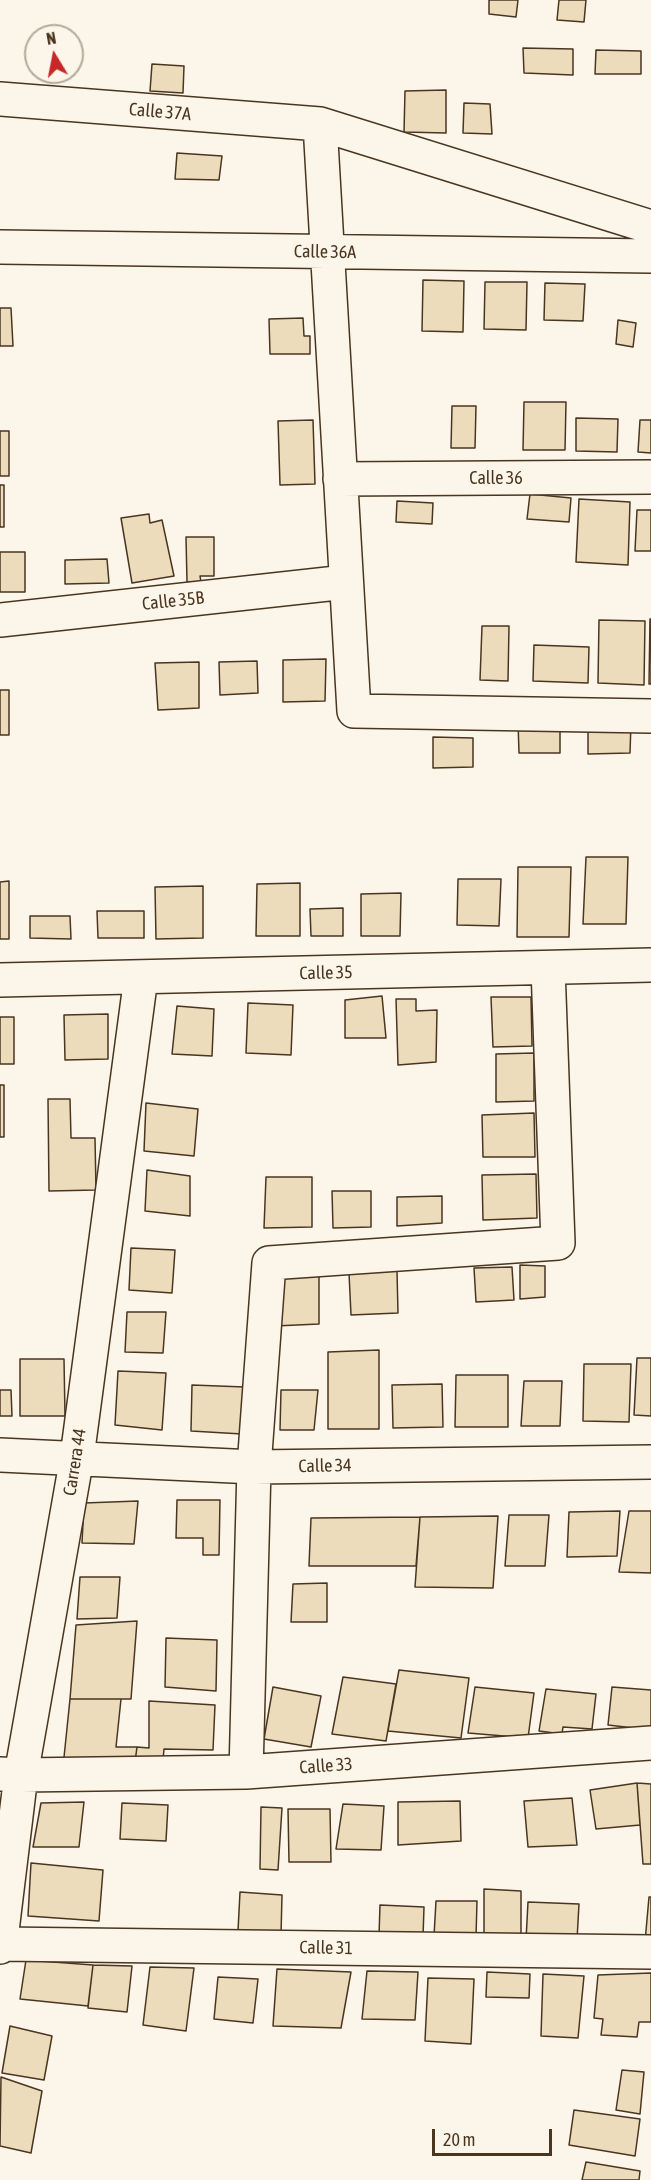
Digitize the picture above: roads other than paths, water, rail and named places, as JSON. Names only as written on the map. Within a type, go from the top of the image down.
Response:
[{"type":"street","name":"Calle 37A","points":[[0,99],[320,124],[651,227]]},
{"type":"street","points":[[320,124],[354,711],[651,716]]},
{"type":"street","name":"Calle 36A","points":[[0,247],[651,256]]},
{"type":"street","name":"Calle 36","points":[[340,478],[651,477]]},
{"type":"street","name":"Calle 35B","points":[[0,620],[346,582]]},
{"type":"street","name":"Calle 35","points":[[0,980],[651,965]]},
{"type":"street","points":[[246,1772],[254,1467],[269,1263],[558,1243],[548,968]]},
{"type":"street","name":"Carrera 44","points":[[0,1945],[11,1775],[77,1458],[141,977]]},
{"type":"street","name":"Calle 34","points":[[0,1455],[254,1467],[651,1462]]},
{"type":"street","name":"Calle 33","points":[[11,1775],[246,1772],[651,1743]]},
{"type":"street","name":"Calle 31","points":[[0,1945],[651,1952]]}]
